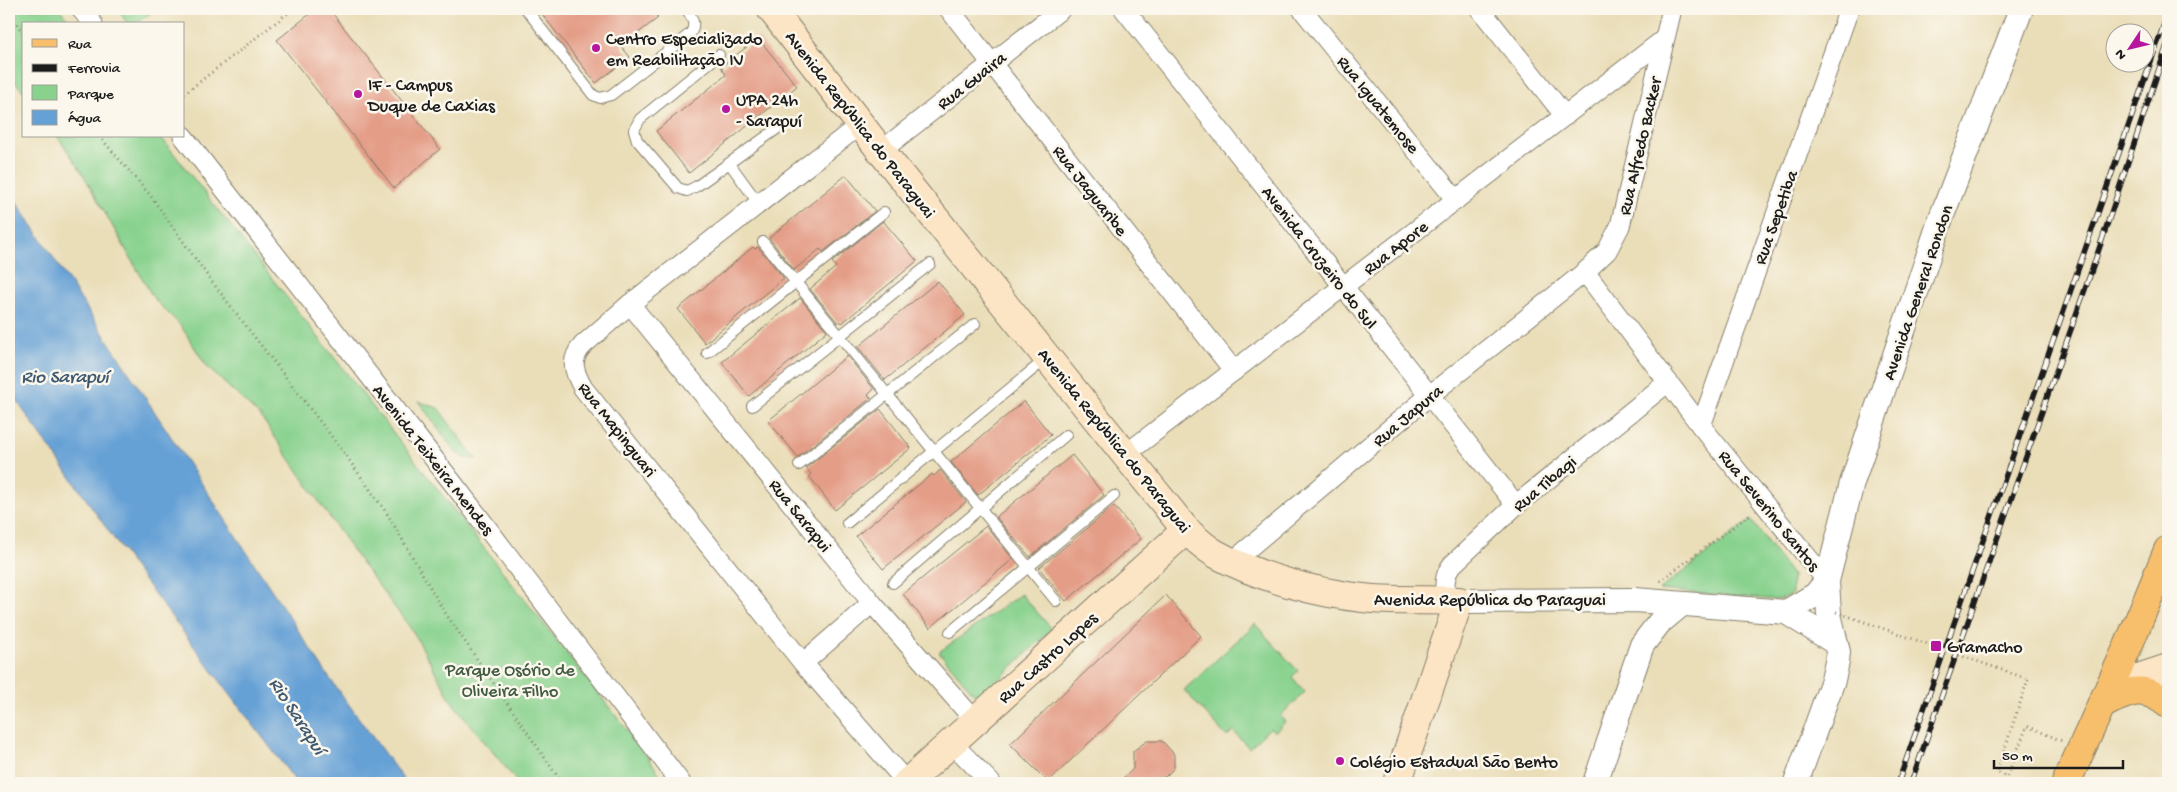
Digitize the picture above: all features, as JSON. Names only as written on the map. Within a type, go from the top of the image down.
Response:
[{"type":"main road","name":"Avenida República do Paraguai","points":[[771,9],[881,150],[1186,530],[1215,554],[1300,586],[1363,598],[1452,601]]},
{"type":"main road","name":"Rua Castro Lopes","points":[[907,783],[1186,530]]},
{"type":"main road","points":[[2066,783],[2129,644],[2168,550]]},
{"type":"main road","points":[[1397,783],[1452,601]]},
{"type":"main road","points":[[2103,701],[2141,677],[2168,668]]},
{"type":"main road","points":[[2103,701],[2142,690],[2157,695],[2168,704]]},
{"type":"street","points":[[81,9],[91,22]]},
{"type":"street","name":"Rua Jaguaribe","points":[[948,9],[1234,371]]},
{"type":"street","name":"Rua Guaira","points":[[881,150],[1061,9]]},
{"type":"street","name":"Avenida Cruzeiro do Sul","points":[[1124,9],[1516,505]]},
{"type":"street","name":"Rua Iguatemose","points":[[1302,9],[1456,200]]},
{"type":"street","points":[[1480,9],[1565,116]]},
{"type":"street","name":"Rua Sepetiba","points":[[1702,426],[1849,9]]},
{"type":"street","name":"Avenida General Rondon","points":[[1828,581],[1852,483],[1938,228],[2021,9]]},
{"type":"street","name":"Rua Alfredo Backer","points":[[1585,272],[1607,251],[1620,226],[1668,11]]},
{"type":"street","name":"Rua Apore","points":[[1126,454],[1663,40]]},
{"type":"street","name":"Rua Mapinguari","points":[[861,124],[630,304],[577,351],[573,361],[574,372],[583,388],[802,663],[907,783]]},
{"type":"street","name":"Avenida Teixeira Mendes","points":[[185,138],[620,700],[681,783]]},
{"type":"street","name":"Rua Severino Santos","points":[[1585,272],[1702,426],[1828,581],[1829,614],[1836,644],[1837,662],[1833,680],[1796,783]]},
{"type":"street","name":"Rua Japura","points":[[1232,562],[1430,396],[1585,272]]},
{"type":"street","name":"Rua Sarapui","points":[[630,304],[872,603],[976,722]]},
{"type":"street","name":"Rua Tibagi","points":[[1452,601],[1447,571],[1516,505],[1668,382]]},
{"type":"street","points":[[1786,612],[1814,595],[1828,581]]},
{"type":"street","points":[[1632,600],[1642,645]]},
{"type":"street","name":"Avenida República do Paraguai","points":[[1452,601],[1632,600],[1786,612],[1836,644]]},
{"type":"street","points":[[802,663],[872,603]]},
{"type":"street","points":[[1595,783],[1642,645],[1659,623],[1682,604]]},
{"type":"street","points":[[952,743],[991,783]]},
{"type":"lane","points":[[526,9],[593,94],[600,98],[611,95],[691,33],[694,26],[692,17],[686,9]]},
{"type":"lane","points":[[719,55],[640,119],[634,130],[637,140],[678,188],[687,191],[697,186],[781,126]]},
{"type":"lane","points":[[730,164],[759,204]]},
{"type":"lane","points":[[707,353],[884,212]]},
{"type":"lane","points":[[763,242],[1056,601]]},
{"type":"lane","points":[[752,406],[930,264]]},
{"type":"lane","points":[[798,465],[975,324]]},
{"type":"lane","points":[[847,523],[1048,357]]},
{"type":"lane","points":[[893,583],[1066,435]]},
{"type":"lane","points":[[950,632],[1027,566],[1114,496]]},
{"type":"path","points":[[185,93],[293,9]]},
{"type":"path","points":[[9,11],[22,32]]},
{"type":"path","points":[[101,138],[150,195],[212,282],[342,450],[388,515],[444,611],[490,680],[547,758],[562,783]]},
{"type":"path","points":[[1632,600],[1764,504]]},
{"type":"path","points":[[1836,612],[2028,679],[1996,772],[2008,777],[2027,726],[2080,749]]},
{"type":"green space","points":[[9,9],[60,9],[70,22],[22,22],[22,90],[9,75]]},
{"type":"green space","points":[[117,9],[156,9],[138,22],[127,22]]},
{"type":"green space","name":"Parque Osório de Oliveira Filho","points":[[58,138],[162,138],[642,749],[666,783],[518,783],[452,702],[414,633],[355,554],[261,417],[207,367],[181,326],[154,299],[80,169]]},
{"type":"green space","points":[[418,401],[438,408],[476,459],[466,458],[456,453]]},
{"type":"green space","points":[[1751,520],[1792,575],[1792,594],[1778,600],[1659,590]]},
{"type":"green space","points":[[1021,594],[1052,629],[986,692],[974,694],[939,652]]},
{"type":"green space","points":[[1255,624],[1298,671],[1292,677],[1305,692],[1280,716],[1285,722],[1275,732],[1270,728],[1249,748],[1233,731],[1227,737],[1184,690]]},
{"type":"water","name":"Rio Sarapuí","points":[[9,190],[328,676],[406,783],[297,783],[134,567],[21,407],[9,386]]},
{"type":"building","name":"IF - Campus Duque de Caxias","points":[[316,9],[329,9],[440,149],[394,188],[277,40]]},
{"type":"building","name":"Centro Especializado em Reabilitação IV","points":[[538,9],[650,9],[658,18],[621,46],[630,57],[596,83]]},
{"type":"building","name":"UPA 24h - Sarapuí","points":[[758,38],[797,86],[689,173],[656,131],[726,75],[721,67]]},
{"type":"building","points":[[846,175],[875,211],[823,252],[820,249],[794,270],[769,238]]},
{"type":"building","points":[[883,221],[917,261],[842,323],[840,321],[838,323],[810,289],[836,267],[832,262]]},
{"type":"building","points":[[753,247],[755,249],[758,247],[784,278],[705,343],[678,309]]},
{"type":"building","points":[[938,281],[965,315],[885,380],[858,347]]},
{"type":"building","points":[[800,298],[827,331],[749,396],[722,362]]},
{"type":"building","points":[[847,356],[874,389],[868,395],[871,398],[798,457],[768,421]]},
{"type":"building","points":[[1024,401],[1051,435],[978,495],[951,462]]},
{"type":"building","points":[[880,409],[911,448],[835,510],[809,476],[811,474],[806,468]]},
{"type":"building","points":[[1072,455],[1104,495],[1030,557],[996,517]]},
{"type":"building","points":[[940,470],[966,502],[883,569],[856,536],[932,474],[934,476]]},
{"type":"building","points":[[1114,506],[1141,539],[1066,601],[1039,568]]},
{"type":"building","points":[[986,526],[1013,559],[930,628],[903,594]]},
{"type":"building","points":[[1166,595],[1201,636],[1048,782],[1010,744]]},
{"type":"building","points":[[1147,741],[1162,741],[1174,754],[1174,768],[1165,777],[1142,783],[1118,783],[1133,769],[1133,751]]},
{"type":"railway","points":[[1898,783],[2168,13]]},
{"type":"railway","points":[[1911,783],[2095,261],[2168,42]]},
{"type":"place","name":"Centro Especializado em Reabilitação IV","points":[[596,48]]},
{"type":"place","name":"IF - Campus Duque de Caxias","points":[[358,94]]},
{"type":"place","name":"UPA 24h - Sarapuí","points":[[726,109]]},
{"type":"place","name":"Gramacho","points":[[1936,646]]},
{"type":"place","name":"Colégio Estadual São Bento","points":[[1340,761]]}]
